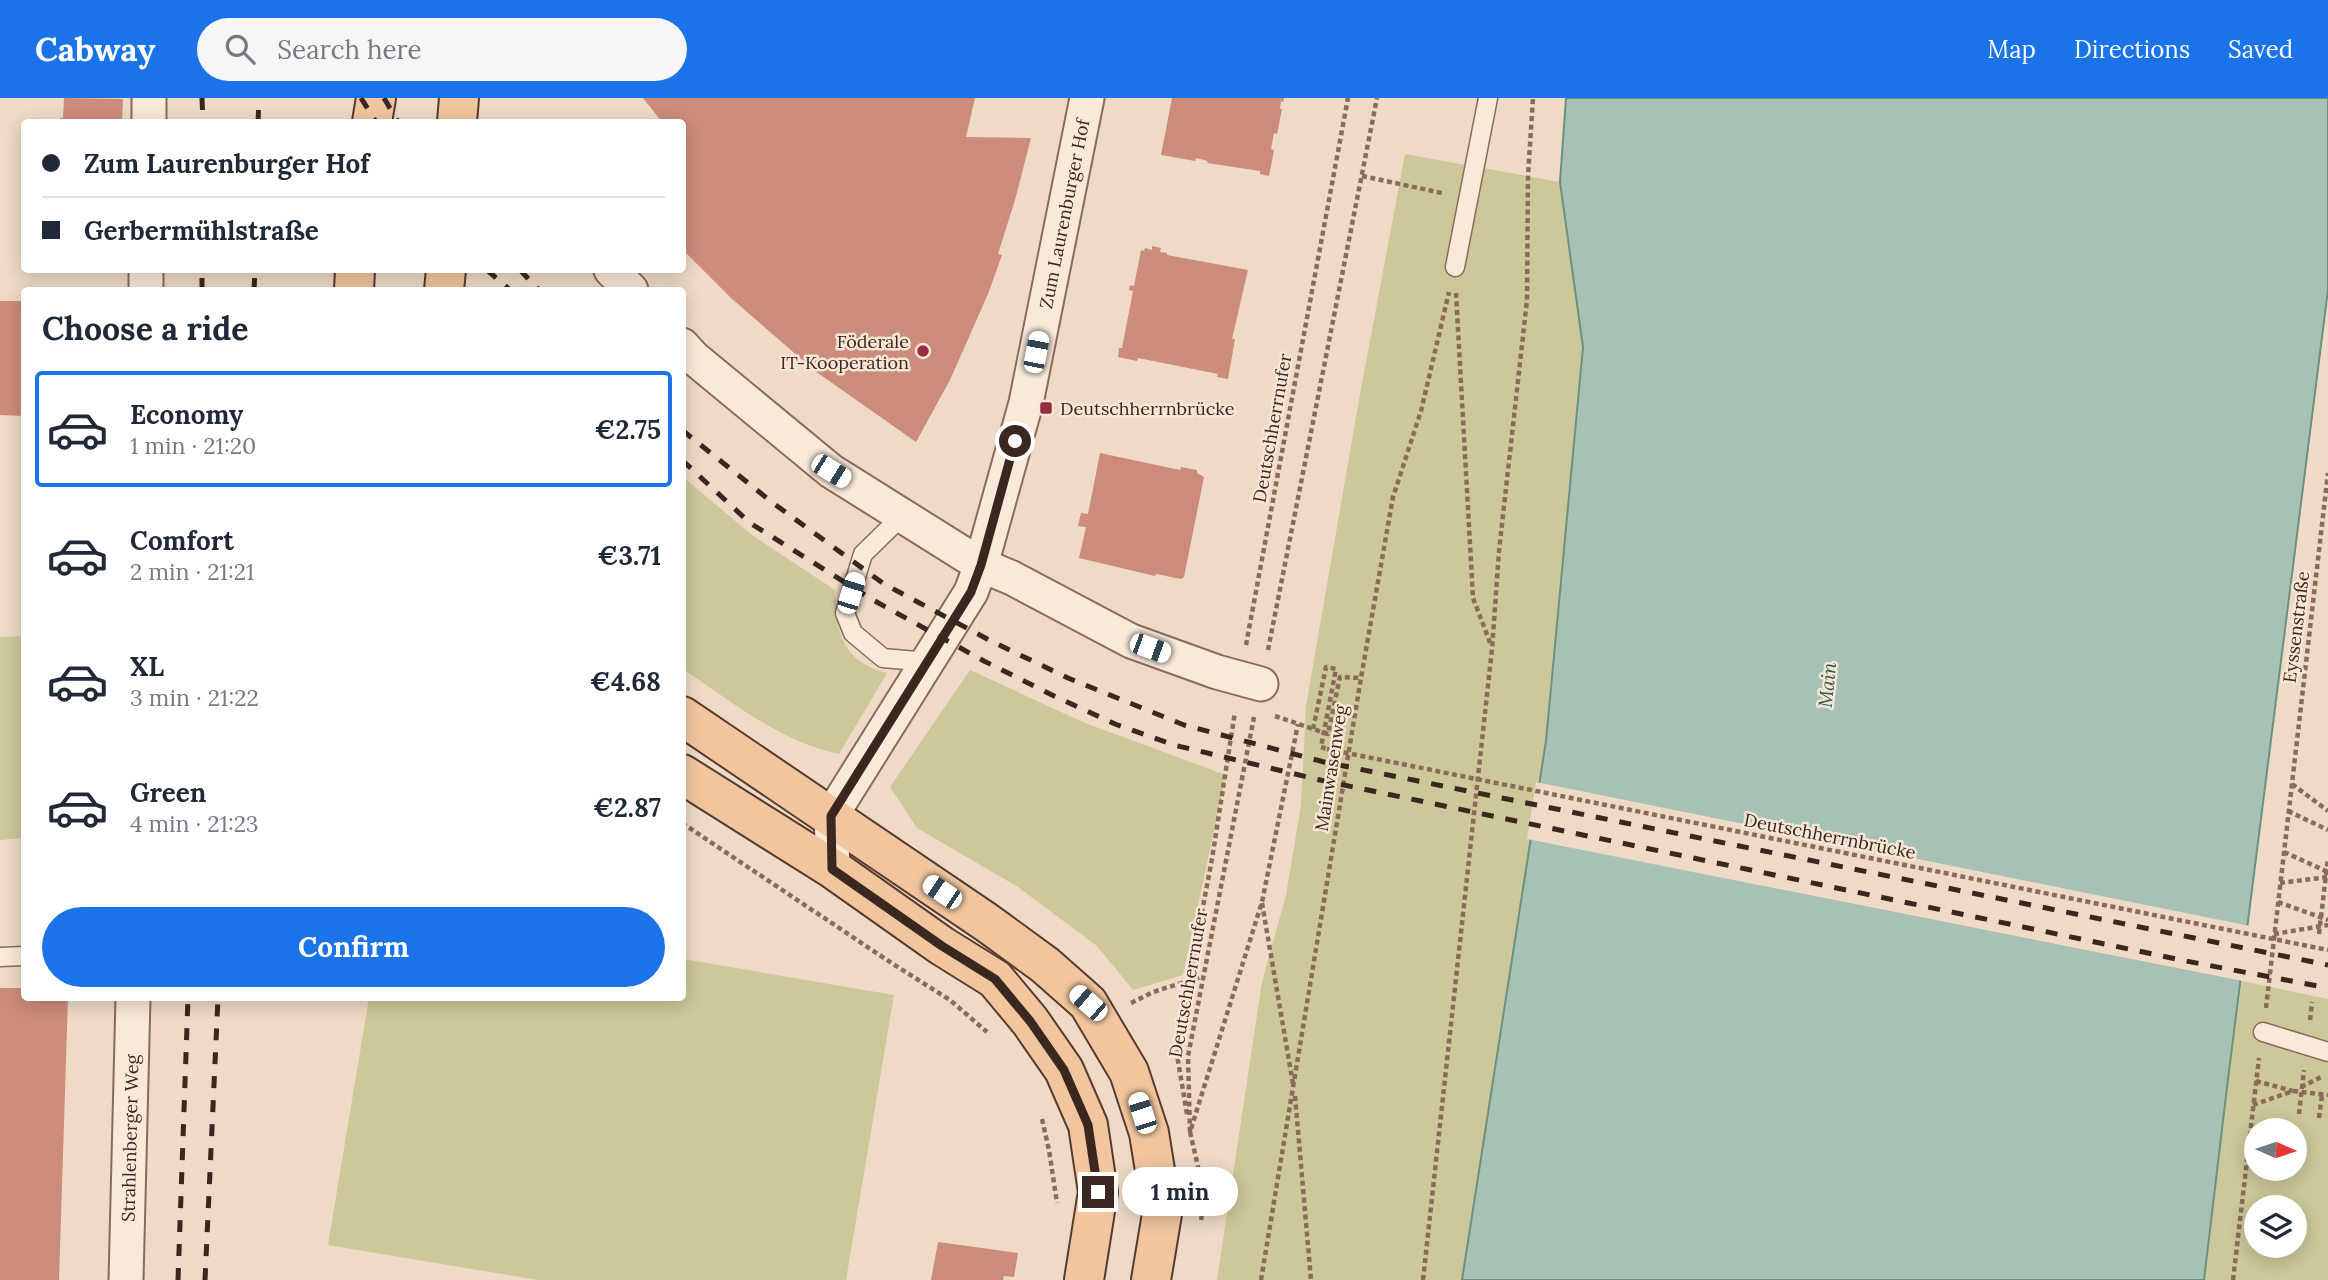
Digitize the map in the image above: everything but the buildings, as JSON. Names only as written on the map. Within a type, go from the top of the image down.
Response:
[{"type":"main road","points":[[372,119],[376,98]]},
{"type":"main road","points":[[457,119],[459,98]]},
{"type":"main road","points":[[686,719],[986,922],[1045,965],[1088,1003],[1129,1073],[1149,1133],[1162,1214],[1151,1280]]},
{"type":"main road","points":[[686,777],[832,869],[942,946],[995,979],[1030,1021],[1064,1070],[1088,1125],[1098,1192],[1084,1280]]},
{"type":"street","points":[[149,98],[149,119]]},
{"type":"street","name":"Zum Laurenburger Hof","points":[[831,816],[971,592],[981,565],[1026,403],[1087,98]]},
{"type":"street","points":[[614,273],[628,287]]},
{"type":"street","points":[[686,349],[831,471],[981,565],[1012,578],[1130,641],[1251,682]]},
{"type":"street","points":[[831,816],[832,869]]},
{"type":"street","name":"Strahlenberger Weg","points":[[126,1280],[133,1001]]},
{"type":"lane","points":[[1455,267],[1488,98]]},
{"type":"lane","points":[[902,516],[863,554],[845,613],[853,633],[883,658],[928,662]]},
{"type":"lane","points":[[0,957],[21,956]]},
{"type":"lane","points":[[2263,1032],[2328,1052]]},
{"type":"path","name":"Deutschherrnufer","points":[[1190,1132],[1188,1056],[1348,98]]},
{"type":"path","name":"Deutschherrnufer","points":[[1190,1132],[1176,1049],[1188,981],[1377,98]]},
{"type":"path","points":[[1423,1280],[1527,300],[1528,176],[1533,98]]},
{"type":"path","points":[[1362,176],[1421,188]]},
{"type":"path","points":[[1455,267],[1473,598],[1492,649]]},
{"type":"path","name":"Mainwasenweg","points":[[1261,1280],[1393,497],[1421,411],[1455,267]]},
{"type":"path","name":"Eyssenstraße","points":[[2263,1032],[2328,473]]},
{"type":"path","name":"Deutschherrnbrücke","points":[[1313,729],[1326,667],[1336,669],[1321,747],[1327,749],[2328,950]]},
{"type":"path","points":[[1279,718],[1328,734],[1340,677],[1361,678]]},
{"type":"path","points":[[1199,1232],[1205,1197],[1190,1132],[1262,902],[1298,724]]},
{"type":"path","points":[[2292,783],[2328,811]]},
{"type":"path","points":[[2288,811],[2328,830]]},
{"type":"path","points":[[686,826],[950,1000],[991,1036]]},
{"type":"path","points":[[2284,852],[2327,874]]},
{"type":"path","points":[[2319,934],[2328,858]]},
{"type":"path","points":[[2280,883],[2327,874]]},
{"type":"path","points":[[1262,902],[1294,1088],[1311,1280]]},
{"type":"path","points":[[2278,902],[2328,923]]},
{"type":"path","points":[[2274,934],[2320,927],[2328,923]]},
{"type":"path","points":[[1128,1005],[1153,992],[1201,977]]},
{"type":"path","points":[[2233,1280],[2260,1054]]},
{"type":"path","points":[[2253,1105],[2293,1091],[2324,1076]]},
{"type":"path","points":[[2256,1081],[2293,1091],[2325,1095],[2319,1118]]},
{"type":"path","points":[[1037,1109],[1049,1150],[1057,1207]]},
{"type":"shaded area","points":[[1405,154],[1560,182],[1583,347],[1546,741],[1462,1280],[1217,1280],[1262,982],[1286,895],[1301,805],[1306,706]]},
{"type":"shaded area","points":[[686,480],[752,535],[835,590],[837,619],[844,643],[860,661],[887,673],[839,754],[796,740],[738,707],[686,671]]},
{"type":"shaded area","points":[[21,636],[21,838],[0,840],[0,637]]},
{"type":"shaded area","points":[[970,670],[1085,723],[1226,775],[1183,975],[1133,990],[1097,946],[1018,887],[917,828],[890,787]]},
{"type":"shaded area","points":[[686,960],[894,995],[846,1280],[538,1280],[328,1245],[369,1001],[686,1001]]},
{"type":"shaded area","points":[[2242,981],[2328,999],[2328,1280],[2204,1280]]},
{"type":"water","name":"Main","points":[[1566,98],[2328,98],[2328,290],[2204,1280],[1462,1280],[1546,741],[1583,347],[1560,182]]},
{"type":"pier","points":[[1536,782],[2250,926],[2243,981],[1527,839]]},
{"type":"railway","points":[[202,98],[203,119]]},
{"type":"railway","points":[[258,119],[259,98]]},
{"type":"railway","points":[[361,98],[374,119]]},
{"type":"railway","points":[[384,98],[396,119]]},
{"type":"railway","points":[[202,273],[202,287]]},
{"type":"railway","points":[[254,287],[255,273]]},
{"type":"railway","points":[[490,273],[507,287]]},
{"type":"railway","points":[[523,273],[536,287]]},
{"type":"railway","points":[[686,433],[773,503],[884,584],[1068,678],[1184,725],[1324,762],[2328,965]]},
{"type":"railway","points":[[686,464],[750,523],[873,600],[1056,697],[1115,724],[1174,745],[1320,780],[2186,961],[2328,988]]},
{"type":"railway","points":[[178,1280],[188,1001]]},
{"type":"railway","points":[[205,1280],[218,1001]]},
{"type":"place","name":"Föderale IT-Kooperation","points":[[923,351]]},
{"type":"place","name":"Deutschherrnbrücke","points":[[1046,408]]},
{"type":"route","points":[[1015,441],[971,592],[831,816],[832,869],[942,946],[995,979],[1030,1021],[1064,1070],[1088,1125],[1098,1192]]}]
